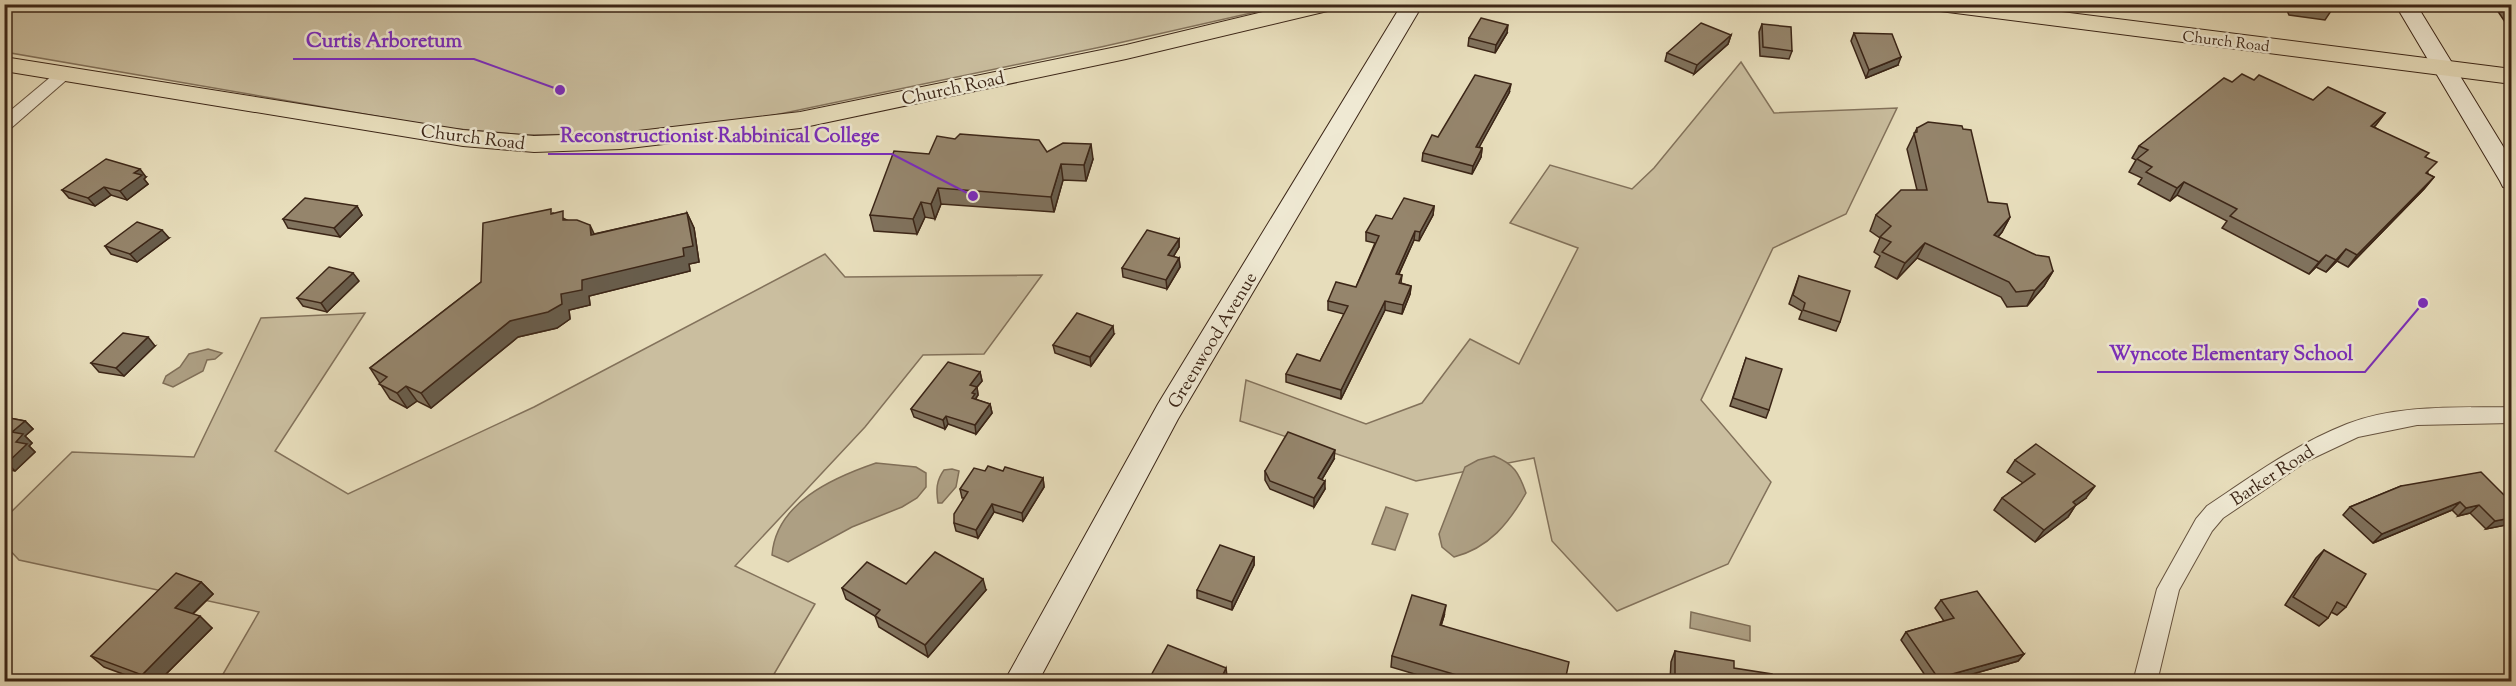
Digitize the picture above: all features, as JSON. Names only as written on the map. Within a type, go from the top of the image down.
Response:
[{"type":"main road","name":"Church Road","points":[[4,64],[463,138],[534,144],[621,141],[800,120],[1125,52],[1328,4]]},
{"type":"main road","name":"Greenwood Avenue","points":[[1020,681],[1168,412],[1413,4]]},
{"type":"main road","name":"Church Road","points":[[1940,4],[2511,77]]},
{"type":"main road","points":[[2405,4],[2511,181]]},
{"type":"street","points":[[4,125],[65,73]]},
{"type":"street","name":"Barker Road","points":[[2145,681],[2168,589],[2204,525],[2215,512],[2300,455],[2354,430],[2417,417],[2511,415]]},
{"type":"shaded area","points":[[4,5],[1286,5],[1101,47],[775,115],[706,125],[610,134],[526,135],[445,128],[5,52]]},
{"type":"shaded area","points":[[1741,62],[1774,113],[1897,108],[1846,214],[1773,248],[1701,400],[1771,482],[1728,564],[1617,611],[1552,541],[1534,458],[1416,481],[1240,421],[1246,380],[1366,424],[1422,403],[1470,339],[1519,364],[1578,248],[1510,223],[1550,165],[1632,189],[1654,168]]},
{"type":"shaded area","points":[[825,254],[845,277],[1042,275],[984,354],[923,355],[865,427],[735,566],[815,604],[770,681],[219,681],[259,612],[19,560],[5,545],[5,518],[72,452],[194,457],[261,318],[365,313],[275,451],[348,494],[534,407]]},
{"type":"shaded area","points":[[208,349],[222,353],[215,359],[207,360],[203,371],[173,387],[163,383],[166,376],[180,367],[189,354]]},
{"type":"shaded area","points":[[1494,456],[1515,470],[1526,493],[1505,524],[1488,541],[1454,557],[1442,547],[1439,534],[1465,467],[1478,460]]},
{"type":"shaded area","points":[[876,463],[916,467],[926,473],[926,487],[917,498],[902,507],[852,527],[788,562],[772,555],[776,537],[784,521],[795,507],[825,485]]},
{"type":"shaded area","points":[[944,470],[959,471],[956,487],[942,503],[938,503],[939,478]]},
{"type":"shaded area","points":[[1386,507],[1408,514],[1395,550],[1372,544]]},
{"type":"shaded area","points":[[1691,612],[1750,626],[1750,641],[1690,628]]},
{"type":"building","points":[[2293,4],[2327,4],[2331,11],[2294,7]]},
{"type":"building","points":[[1481,18],[1508,25],[1496,45],[1469,38]]},
{"type":"building","points":[[1701,23],[1731,35],[1697,65],[1667,53]]},
{"type":"building","points":[[1762,24],[1791,27],[1792,51],[1763,47]]},
{"type":"building","points":[[1854,33],[1892,34],[1901,57],[1869,70]]},
{"type":"building","points":[[2242,74],[2254,80],[2259,75],[2313,100],[2328,87],[2385,113],[2371,126],[2429,153],[2425,157],[2437,162],[2426,173],[2434,177],[2357,255],[2346,249],[2336,260],[2326,255],[2319,262],[2230,216],[2237,209],[2184,182],[2177,188],[2146,172],[2152,167],[2137,159],[2148,150],[2139,146],[2224,78],[2232,82]]},
{"type":"building","points":[[1475,75],[1511,84],[1476,147],[1482,148],[1473,166],[1423,153],[1432,135],[1438,137]]},
{"type":"building","points":[[1928,122],[1962,126],[1963,129],[1971,130],[1988,202],[2007,204],[2010,217],[1994,235],[2036,255],[2049,257],[2053,271],[2035,290],[2016,292],[2009,282],[1925,243],[1905,263],[1882,252],[1891,242],[1880,237],[1891,226],[1876,215],[1901,190],[1927,190],[1914,133],[1917,132],[1917,128]]},
{"type":"building","points":[[960,134],[1039,140],[1047,152],[1063,143],[1091,144],[1084,165],[1061,164],[1051,197],[938,188],[931,204],[921,202],[913,219],[870,215],[894,151],[929,154],[937,136],[955,139]]},
{"type":"building","points":[[106,159],[140,169],[134,173],[142,175],[120,191],[104,187],[88,198],[62,190]]},
{"type":"building","points":[[305,198],[357,206],[334,228],[283,219]]},
{"type":"building","points":[[1404,198],[1434,206],[1420,232],[1415,231],[1396,274],[1402,275],[1399,283],[1411,286],[1403,305],[1385,301],[1341,390],[1286,374],[1297,354],[1320,361],[1348,306],[1328,301],[1336,282],[1356,287],[1379,236],[1366,232],[1376,215],[1392,219]]},
{"type":"building","points":[[551,209],[551,214],[563,211],[563,220],[577,220],[590,225],[591,235],[687,213],[693,246],[683,248],[684,256],[582,280],[582,290],[561,294],[562,304],[548,312],[510,321],[421,393],[406,386],[397,393],[379,384],[387,377],[370,368],[481,282],[483,223]]},
{"type":"building","points":[[137,222],[162,230],[130,254],[105,246]]},
{"type":"building","points":[[1147,230],[1179,239],[1168,255],[1179,258],[1166,280],[1122,268]]},
{"type":"building","points":[[329,267],[353,273],[321,303],[297,298]]},
{"type":"building","points":[[1799,276],[1850,291],[1840,322],[1803,310],[1805,303],[1793,295]]},
{"type":"building","points":[[1077,313],[1113,326],[1090,357],[1053,345]]},
{"type":"building","points":[[123,333],[148,337],[116,368],[91,363]]},
{"type":"building","points":[[1746,358],[1782,369],[1769,410],[1733,398]]},
{"type":"building","points":[[948,362],[980,372],[970,385],[977,387],[972,393],[975,394],[972,398],[990,404],[975,425],[946,416],[943,420],[911,409]]},
{"type":"building","points":[[4,417],[25,421],[12,432],[23,434],[16,442],[27,444],[7,463],[4,463]]},
{"type":"building","points":[[1288,432],[1335,450],[1318,478],[1325,481],[1314,498],[1270,481],[1265,471]]},
{"type":"building","points":[[2036,444],[2095,486],[2073,502],[2076,505],[2044,530],[2002,498],[2035,474],[2015,460]]},
{"type":"building","points":[[988,466],[1003,471],[1005,467],[1043,478],[1022,513],[992,504],[976,530],[954,523],[954,514],[968,492],[960,489],[974,468],[985,471]]},
{"type":"building","points":[[2481,472],[2511,502],[2511,518],[2495,521],[2479,505],[2466,508],[2460,502],[2382,534],[2350,507],[2401,486]]},
{"type":"building","points":[[1220,545],[1254,557],[1232,602],[1197,590]]},
{"type":"building","points":[[2324,550],[2366,574],[2346,607],[2337,602],[2328,618],[2293,597]]},
{"type":"building","points":[[935,552],[983,579],[925,645],[875,616],[880,610],[842,588],[867,562],[906,584]]},
{"type":"building","points":[[176,573],[201,582],[175,608],[200,616],[142,675],[91,656]]},
{"type":"building","points":[[1977,591],[2024,654],[1938,678],[1906,632],[1954,618],[1941,600]]},
{"type":"building","points":[[1412,595],[1446,605],[1440,625],[1569,662],[1565,681],[1477,681],[1392,656]]},
{"type":"building","points":[[1168,645],[1226,668],[1220,681],[1153,681],[1149,679]]},
{"type":"building","points":[[1675,651],[1734,661],[1734,668],[1772,674],[1772,681],[1675,681]]},
{"type":"place","name":"Curtis Arboretum","points":[[560,90]]},
{"type":"place","name":"Reconstructionist Rabbinical College","points":[[973,196]]},
{"type":"place","name":"Wyncote Elementary School","points":[[2423,303]]}]
